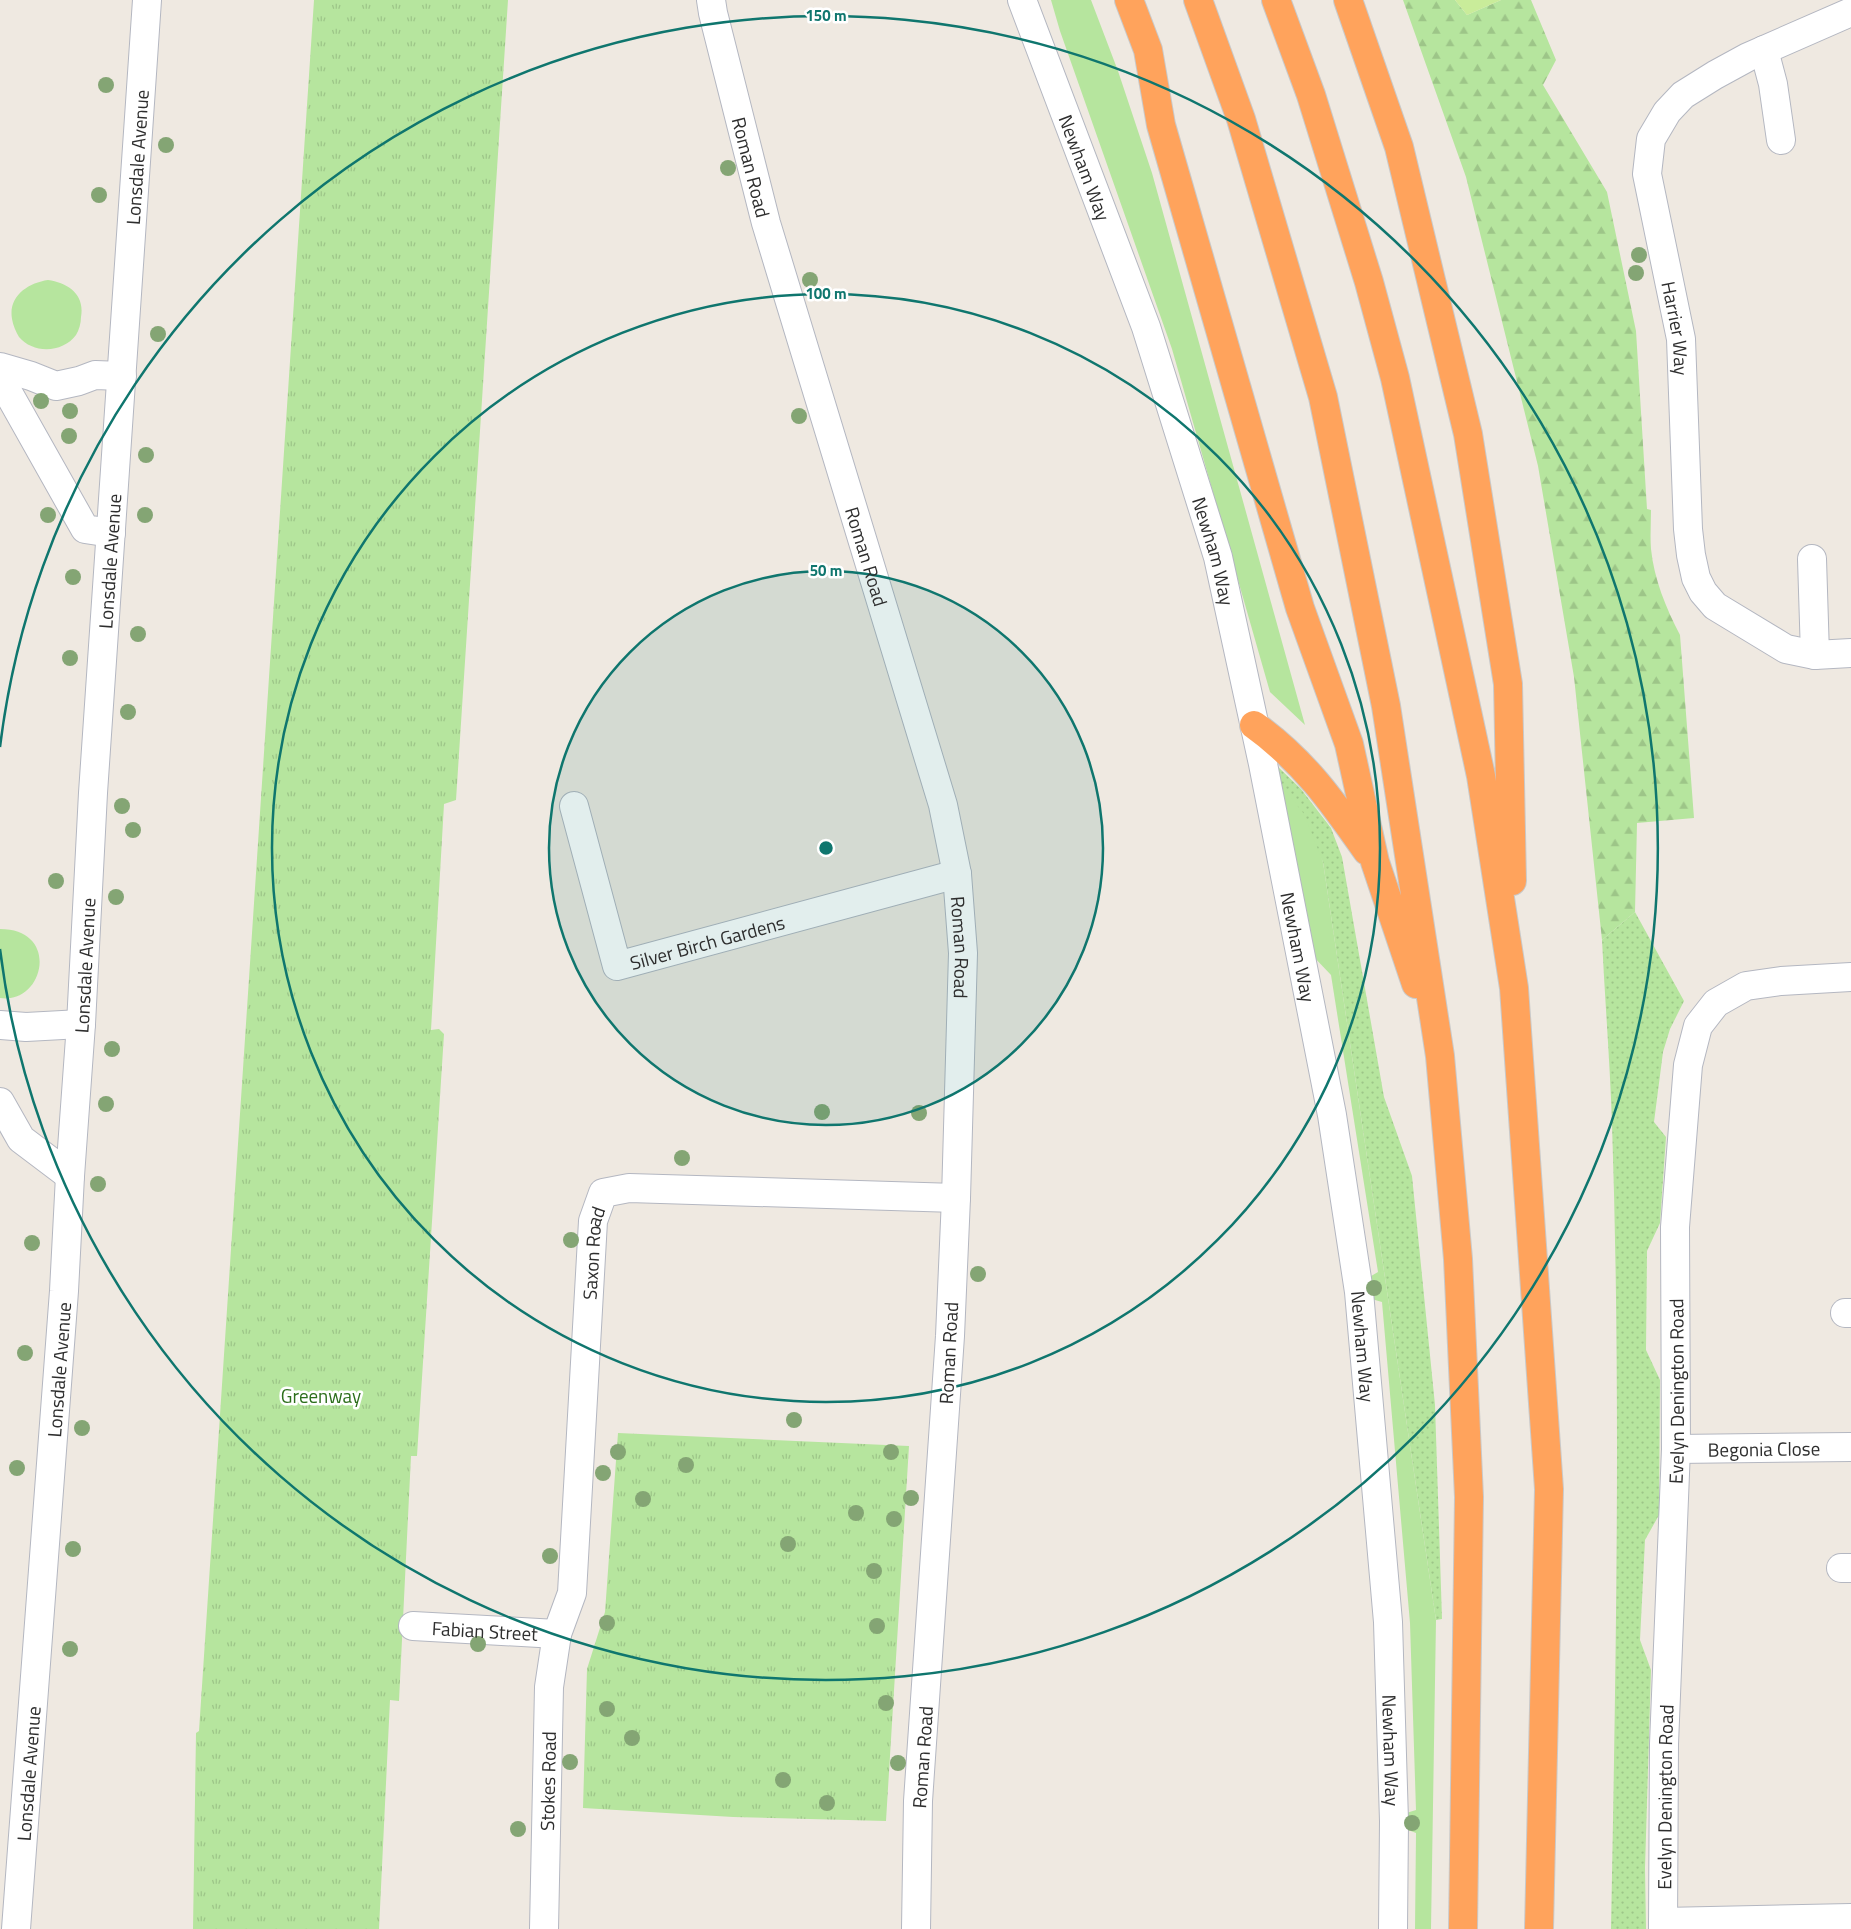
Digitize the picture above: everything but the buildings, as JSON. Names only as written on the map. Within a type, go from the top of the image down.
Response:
[{"type":"highway","points":[[1129,0],[1148,50],[1161,125],[1300,608],[1349,744],[1375,862],[1440,1056]]},
{"type":"highway","points":[[1198,0],[1241,119],[1323,397],[1386,706],[1440,1056],[1458,1259],[1469,1497],[1463,1929]]},
{"type":"highway","points":[[1276,0],[1311,95],[1369,282],[1396,378],[1481,776],[1514,988]]},
{"type":"highway","points":[[1348,0],[1399,147],[1468,434],[1508,684],[1514,988],[1549,1489],[1539,1929]]},
{"type":"highway","points":[[1254,725],[1270,736],[1307,770],[1338,808],[1375,862]]},
{"type":"street","name":"Lonsdale Avenue","points":[[16,1929],[64,1291],[93,793],[147,0]]},
{"type":"street","name":"Roman Road","points":[[711,0],[766,223],[943,805],[957,874],[962,953],[956,1198],[949,1346],[918,1801],[916,1929]]},
{"type":"street","name":"Newham Way","points":[[1022,0],[1146,327],[1218,557],[1254,725],[1332,1115],[1359,1292],[1388,1622],[1394,1821],[1393,1929]]},
{"type":"street","name":"Harrier Way","points":[[1851,12],[1764,50],[1715,75],[1683,95],[1667,112],[1651,139],[1647,174],[1681,339],[1688,529],[1696,578],[1703,592],[1715,606],[1786,649],[1815,655],[1851,653]]},
{"type":"street","points":[[1764,50],[1773,84],[1781,140]]},
{"type":"street","points":[[0,367],[56,386],[95,375],[122,376]]},
{"type":"street","points":[[0,371],[9,394],[85,529],[111,533]]},
{"type":"street","points":[[1812,559],[1815,655]]},
{"type":"street","name":"Silver Birch Gardens","points":[[574,806],[617,966],[957,874]]},
{"type":"street","name":"Evelyn Denington Road","points":[[1663,1926],[1664,1744],[1676,1449],[1675,1227],[1688,1065],[1698,1026],[1716,1003],[1746,986],[1780,981],[1851,977]]},
{"type":"street","points":[[0,1026],[26,1028],[81,1024]]},
{"type":"street","points":[[0,1102],[21,1138],[70,1176]]},
{"type":"street","name":"Saxon Road","points":[[557,1634],[572,1594],[593,1221],[603,1193],[629,1188],[956,1198]]},
{"type":"street","name":"Begonia Close","points":[[1676,1449],[1851,1448]]},
{"type":"street","name":"Fabian Street","points":[[413,1626],[557,1634]]},
{"type":"street","name":"Stokes Road","points":[[544,1929],[549,1686],[557,1634]]},
{"type":"street","points":[[1663,1926],[1851,1918]]},
{"type":"green space","name":"Greenway","points":[[314,0],[508,0],[456,800],[444,804],[431,1030],[439,1029],[444,1034],[417,1456],[411,1456],[399,1701],[390,1700],[379,1929],[193,1929],[196,1733],[199,1731]]},
{"type":"green space","points":[[1051,0],[1091,0],[1118,71],[1152,173],[1305,725],[1270,692],[1172,349],[1060,31]]},
{"type":"green space","points":[[1403,0],[1455,0],[1467,15],[1501,0],[1531,0],[1556,60],[1543,85],[1607,192],[1636,331],[1647,509],[1651,510],[1653,560],[1661,593],[1680,635],[1694,818],[1637,823],[1635,912],[1602,940],[1574,677],[1538,466],[1466,177]]},
{"type":"green space","points":[[1455,0],[1501,0],[1467,15]]},
{"type":"green space","points":[[48,280],[62,284],[74,291],[78,296],[82,309],[78,331],[70,341],[56,348],[40,349],[25,343],[19,337],[13,324],[12,311],[16,297],[21,292],[33,284]]},
{"type":"green space","points":[[1275,764],[1301,789],[1331,828],[1342,857],[1384,1097],[1412,1176],[1435,1405],[1442,1619],[1436,1620],[1323,862],[1277,780]]},
{"type":"green space","points":[[1277,780],[1304,814],[1323,862],[1436,1620],[1431,1929],[1415,1929],[1416,1833],[1403,1828],[1403,1814],[1416,1810],[1410,1623],[1382,1302],[1368,1298],[1366,1279],[1378,1272],[1331,975],[1311,954]]},
{"type":"green space","points":[[1635,912],[1684,1001],[1670,1029],[1663,1052],[1654,1122],[1666,1137],[1660,1223],[1647,1251],[1646,1350],[1660,1380],[1659,1515],[1645,1540],[1640,1640],[1651,1670],[1645,1868],[1646,1929],[1611,1929],[1617,1426],[1612,1124],[1602,940]]},
{"type":"green space","points":[[0,929],[19,932],[32,941],[38,953],[39,966],[35,979],[27,990],[15,997],[0,998]]},
{"type":"green space","points":[[618,1433],[909,1446],[886,1821],[733,1817],[583,1808],[587,1669],[605,1612]]}]
